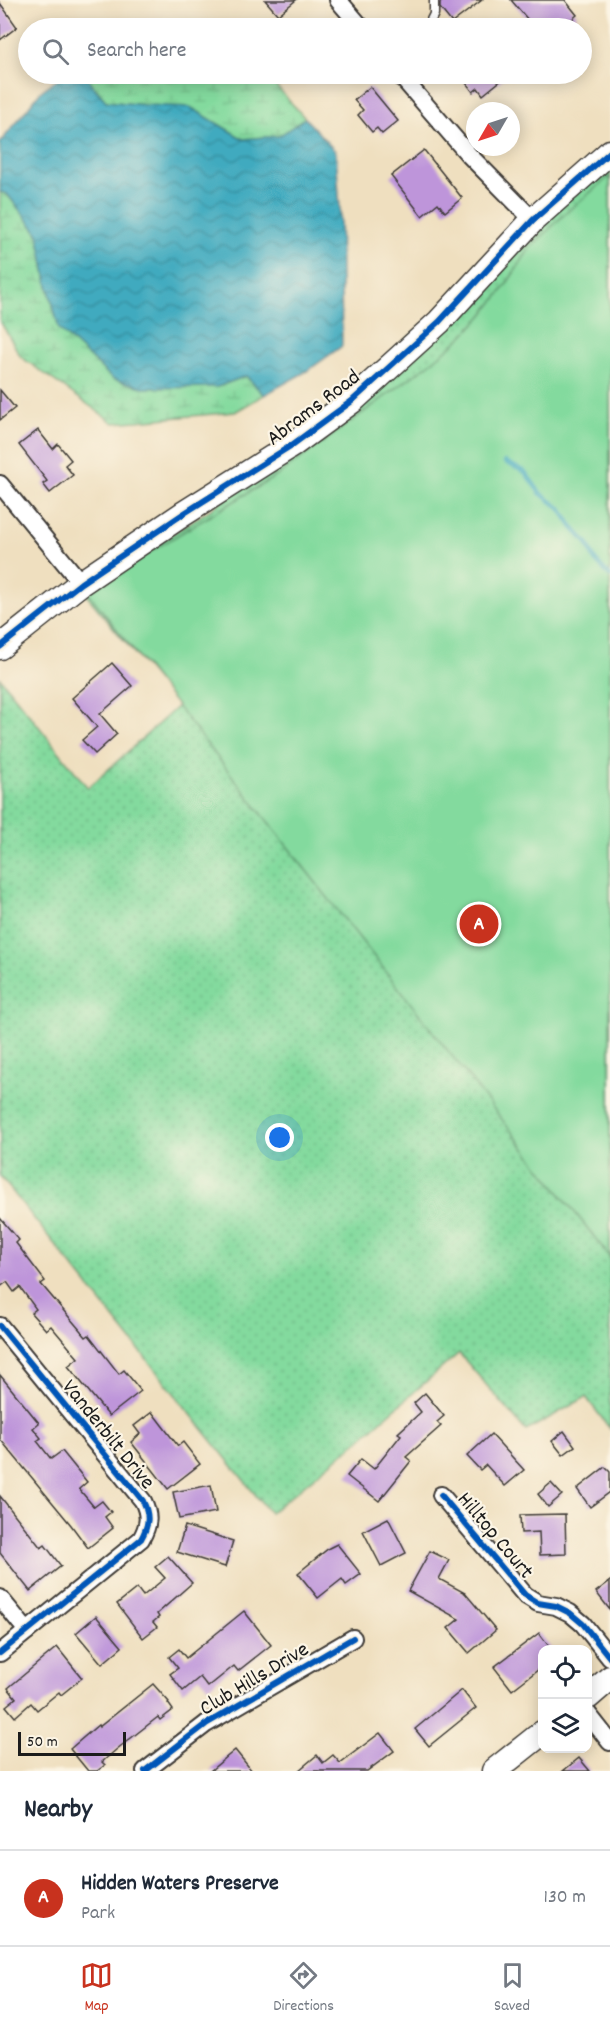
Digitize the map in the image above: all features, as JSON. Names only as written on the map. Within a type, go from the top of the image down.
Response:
[{"type":"street","points":[[345,2],[355,18]]},
{"type":"street","points":[[408,84],[470,155],[532,220]]},
{"type":"street","name":"Abrams Road","points":[[0,647],[81,583],[183,514],[292,445],[352,401],[440,322],[532,220],[610,152]]},
{"type":"street","points":[[0,484],[81,583]]},
{"type":"street","name":"Vanderbilt Drive","points":[[0,1326],[143,1501],[148,1521],[141,1539],[0,1653]]},
{"type":"street","name":"Hilltop Court","points":[[441,1495],[525,1595],[538,1603],[555,1606],[570,1613],[583,1624],[610,1658]]},
{"type":"street","points":[[0,1598],[27,1631]]},
{"type":"street","name":"Club Hills Drive","points":[[145,1771],[206,1724],[353,1638]]},
{"type":"street","points":[[592,1694],[610,1678]]},
{"type":"street","points":[[592,1719],[610,1742]]},
{"type":"street","points":[[494,1771],[538,1737]]},
{"type":"lane","points":[[432,18],[434,0]]},
{"type":"green space","points":[[92,84],[272,84],[305,118],[279,136],[243,139],[190,107],[106,101]]},
{"type":"green space","points":[[610,162],[610,1429],[586,1397],[526,1431],[459,1353],[358,1441],[270,1513],[0,1176],[0,678],[88,788],[178,706],[83,591],[213,508]]},
{"type":"green space","points":[[610,176],[610,1257],[86,590],[278,475],[428,365],[461,338],[481,317],[502,291],[530,248],[568,211]]},
{"type":"green space","points":[[0,192],[7,194],[38,233],[48,286],[217,387],[246,376],[264,395],[235,412],[114,423],[21,357],[0,321]]},
{"type":"water","points":[[50,84],[92,84],[106,101],[190,107],[243,139],[279,136],[305,118],[336,152],[340,209],[342,346],[307,371],[264,395],[246,376],[217,387],[146,388],[113,379],[59,329],[38,233],[7,194],[0,192],[0,143],[41,91]]},
{"type":"building","points":[[265,0],[296,0],[278,15]]},
{"type":"building","points":[[444,0],[482,0],[459,18],[448,18],[440,8],[440,3]]},
{"type":"building","points":[[511,0],[565,0],[577,15],[574,18],[526,18]]},
{"type":"building","points":[[0,3],[17,27],[0,40]]},
{"type":"building","points":[[467,84],[497,84],[483,95],[478,88],[473,92]]},
{"type":"building","points":[[370,87],[398,121],[382,134],[377,128],[372,132],[358,115],[363,110],[354,100]]},
{"type":"building","points":[[424,150],[462,198],[445,212],[438,203],[422,216],[391,176]]},
{"type":"building","points":[[0,390],[15,408],[0,420]]},
{"type":"building","points":[[38,430],[53,449],[58,444],[71,460],[65,465],[73,475],[50,493],[43,484],[47,481],[19,445]]},
{"type":"building","points":[[112,663],[132,686],[100,714],[117,734],[95,754],[82,740],[97,727],[72,698]]},
{"type":"building","points":[[0,1218],[19,1240],[16,1243],[45,1281],[41,1284],[86,1337],[89,1335],[119,1374],[124,1370],[141,1391],[109,1416],[68,1366],[78,1358],[51,1326],[46,1330],[31,1313],[36,1309],[20,1287],[14,1292],[7,1282],[0,1287]]},
{"type":"building","points":[[0,1375],[39,1423],[33,1428],[41,1438],[37,1441],[51,1459],[62,1451],[87,1482],[79,1489],[94,1507],[102,1501],[111,1512],[105,1517],[113,1528],[88,1548],[0,1439]]},
{"type":"building","points":[[425,1393],[444,1416],[437,1422],[441,1426],[406,1457],[411,1461],[379,1501],[347,1476],[361,1459],[374,1469],[401,1435],[398,1433],[421,1412],[414,1403]]},
{"type":"building","points":[[152,1412],[178,1446],[183,1442],[200,1464],[168,1489],[131,1442],[140,1434],[134,1426]]},
{"type":"building","points":[[564,1431],[575,1446],[563,1455],[552,1441]]},
{"type":"building","points":[[491,1434],[524,1470],[505,1486],[486,1465],[480,1470],[467,1456]]},
{"type":"building","points":[[605,1467],[610,1472],[610,1492],[590,1507],[577,1489]]},
{"type":"building","points":[[551,1483],[562,1495],[548,1507],[538,1494]]},
{"type":"building","points":[[211,1485],[216,1512],[179,1519],[173,1492]]},
{"type":"building","points":[[0,1496],[41,1548],[45,1545],[61,1566],[30,1591],[0,1553]]},
{"type":"building","points":[[565,1514],[566,1554],[540,1555],[539,1532],[521,1533],[520,1515]]},
{"type":"building","points":[[388,1518],[406,1553],[381,1566],[363,1531]]},
{"type":"building","points":[[185,1526],[233,1541],[225,1567],[177,1552]]},
{"type":"building","points":[[337,1544],[361,1574],[346,1585],[342,1579],[318,1598],[298,1573]]},
{"type":"building","points":[[430,1551],[449,1560],[439,1579],[465,1593],[496,1630],[469,1653],[448,1628],[459,1619],[408,1591]]},
{"type":"building","points":[[168,1556],[192,1583],[157,1614],[159,1617],[153,1622],[157,1627],[143,1638],[117,1604],[137,1588],[143,1596],[165,1578],[155,1567]]},
{"type":"building","points":[[610,1581],[610,1610],[596,1592]]},
{"type":"building","points":[[244,1611],[271,1645],[238,1671],[234,1666],[208,1687],[200,1677],[183,1691],[170,1674],[178,1668],[169,1657],[179,1649],[186,1658]]},
{"type":"building","points":[[96,1616],[122,1647],[102,1664],[76,1633]]},
{"type":"building","points":[[539,1633],[548,1645],[538,1645],[538,1670],[512,1690],[494,1667]]},
{"type":"building","points":[[57,1647],[82,1678],[61,1695],[59,1692],[37,1710],[31,1703],[15,1717],[6,1706],[16,1698],[8,1688]]},
{"type":"building","points":[[153,1684],[173,1710],[160,1720],[158,1717],[117,1749],[102,1762],[105,1765],[97,1771],[88,1771],[70,1749]]},
{"type":"building","points":[[462,1690],[476,1708],[429,1746],[415,1729]]},
{"type":"building","points":[[380,1733],[394,1751],[367,1771],[298,1771],[317,1755],[323,1763],[333,1755],[340,1763]]},
{"type":"building","points":[[235,1750],[252,1771],[210,1771]]},
{"type":"building","points":[[579,1758],[590,1771],[563,1771]]},
{"type":"waterway","points":[[505,462],[525,472],[540,493],[561,509],[573,528],[587,543],[595,560],[610,576]]},
{"type":"cycle path","points":[[0,647],[81,583],[183,514],[292,445],[352,401],[439,322],[533,220],[610,152]]},
{"type":"cycle path","points":[[0,1326],[143,1501],[148,1520],[141,1539],[0,1653]]},
{"type":"cycle path","points":[[441,1495],[525,1595],[538,1603],[556,1606],[570,1613],[583,1624],[610,1658]]},
{"type":"cycle path","points":[[145,1771],[206,1724],[353,1638]]},
{"type":"place","name":"Hidden Waters Preserve","points":[[479,924]]}]
